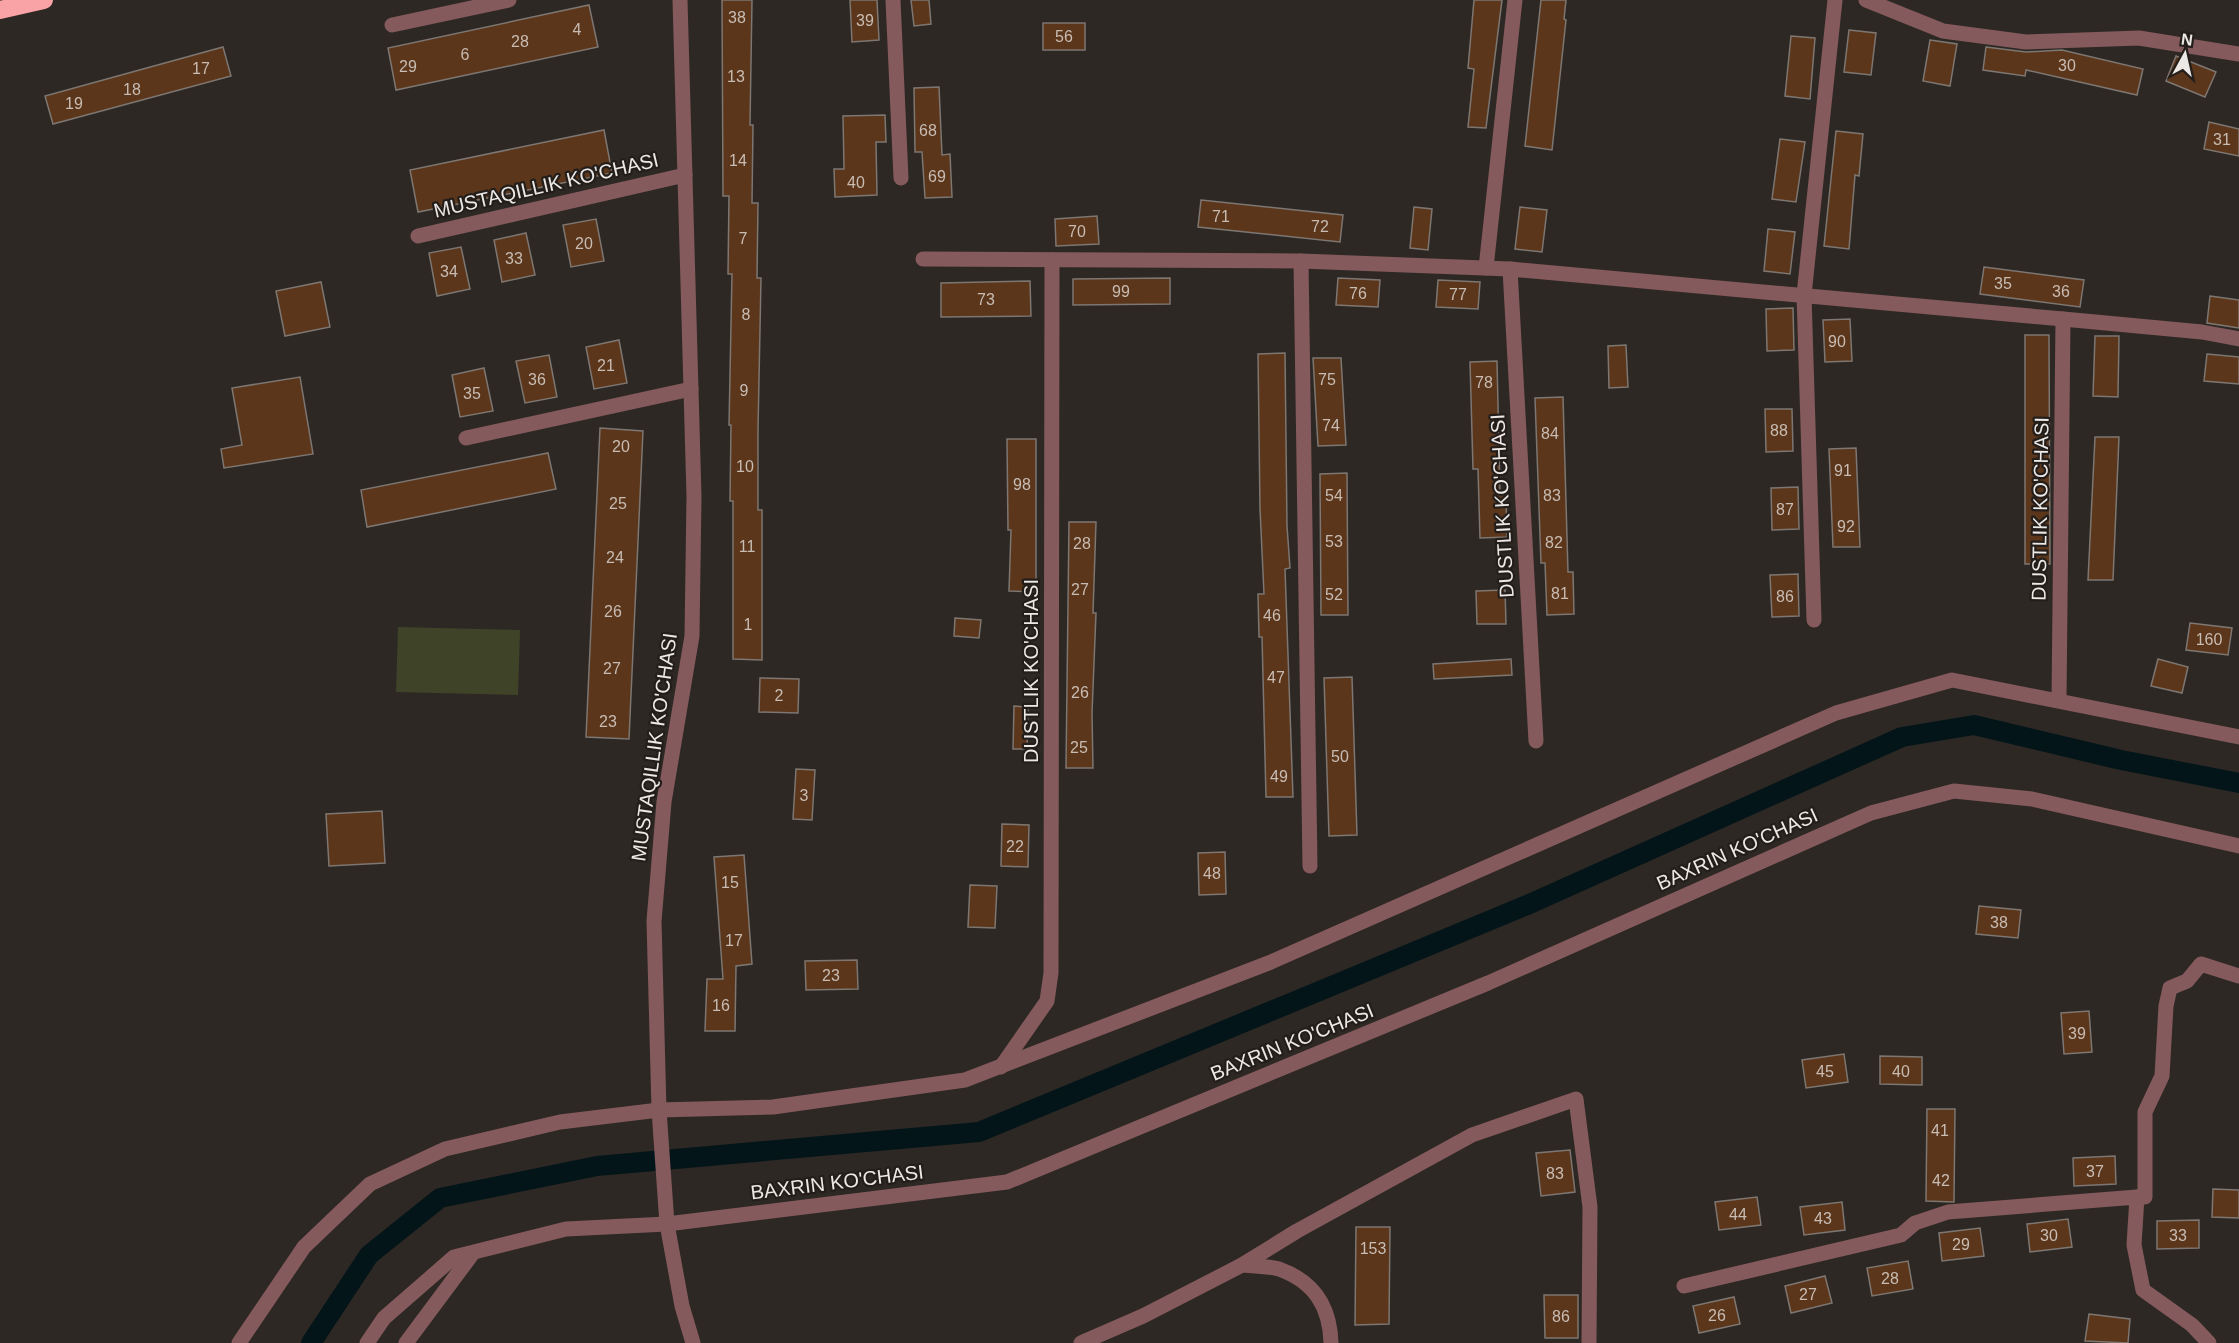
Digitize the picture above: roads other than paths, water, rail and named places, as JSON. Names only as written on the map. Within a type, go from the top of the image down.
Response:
[{"type":"highway","points":[[0,10],[44,0]]},
{"type":"street","points":[[392,25],[509,0]]},
{"type":"street","name":"MUSTAQILLIK KO'CHASI","points":[[680,0],[694,496],[692,636],[664,802],[654,921],[659,1110],[668,1224],[682,1306],[693,1343]]},
{"type":"street","points":[[893,0],[901,178]]},
{"type":"street","points":[[1486,268],[1515,0]]},
{"type":"street","points":[[1814,620],[1804,296],[1835,0]]},
{"type":"street","points":[[1866,0],[1943,31],[2026,42],[2139,38],[2239,54]]},
{"type":"street","name":"MUSTAQILLIK KO'CHASI","points":[[418,236],[685,175]]},
{"type":"street","points":[[923,259],[1301,261],[1510,269],[2202,332],[2239,339]]},
{"type":"street","name":"DUSTLIK KO'CHASI","points":[[1001,1067],[1047,1001],[1051,973],[1052,260]]},
{"type":"street","points":[[1301,261],[1310,866]]},
{"type":"street","name":"DUSTLIK KO'CHASI","points":[[1510,269],[1536,741]]},
{"type":"street","name":"DUSTLIK KO'CHASI","points":[[2059,699],[2063,319]]},
{"type":"street","points":[[466,438],[691,389]]},
{"type":"street","points":[[240,1343],[304,1247],[370,1184],[445,1149],[560,1122],[659,1110],[772,1107],[965,1080],[1271,962],[1836,713],[1952,680],[2059,699],[2239,737]]},
{"type":"street","name":"BAXRIN KO'CHASI","points":[[367,1343],[384,1318],[454,1257],[473,1252],[566,1229],[668,1224],[1007,1182],[1488,983],[1871,813],[1954,791],[2032,799],[2239,846]]},
{"type":"street","points":[[1684,1286],[1901,1235],[1915,1223],[1948,1212],[2145,1197],[2145,1112],[2162,1076],[2166,1006],[2170,988],[2187,981],[2201,964],[2239,976]]},
{"type":"street","points":[[1081,1343],[1143,1316],[1242,1265],[1347,1202],[1472,1135],[1576,1100],[1590,1207],[1589,1343]]},
{"type":"street","points":[[2137,1197],[2134,1245],[2143,1290],[2192,1325],[2209,1343]]},
{"type":"street","points":[[406,1343],[473,1252]]},
{"type":"street","points":[[1242,1265],[1279,1269],[1316,1292],[1331,1322],[1331,1343]]},
{"type":"waterway","points":[[311,1343],[369,1255],[440,1198],[597,1166],[979,1132],[1527,905],[1902,737],[1974,725],[2121,760],[2239,783]]}]
